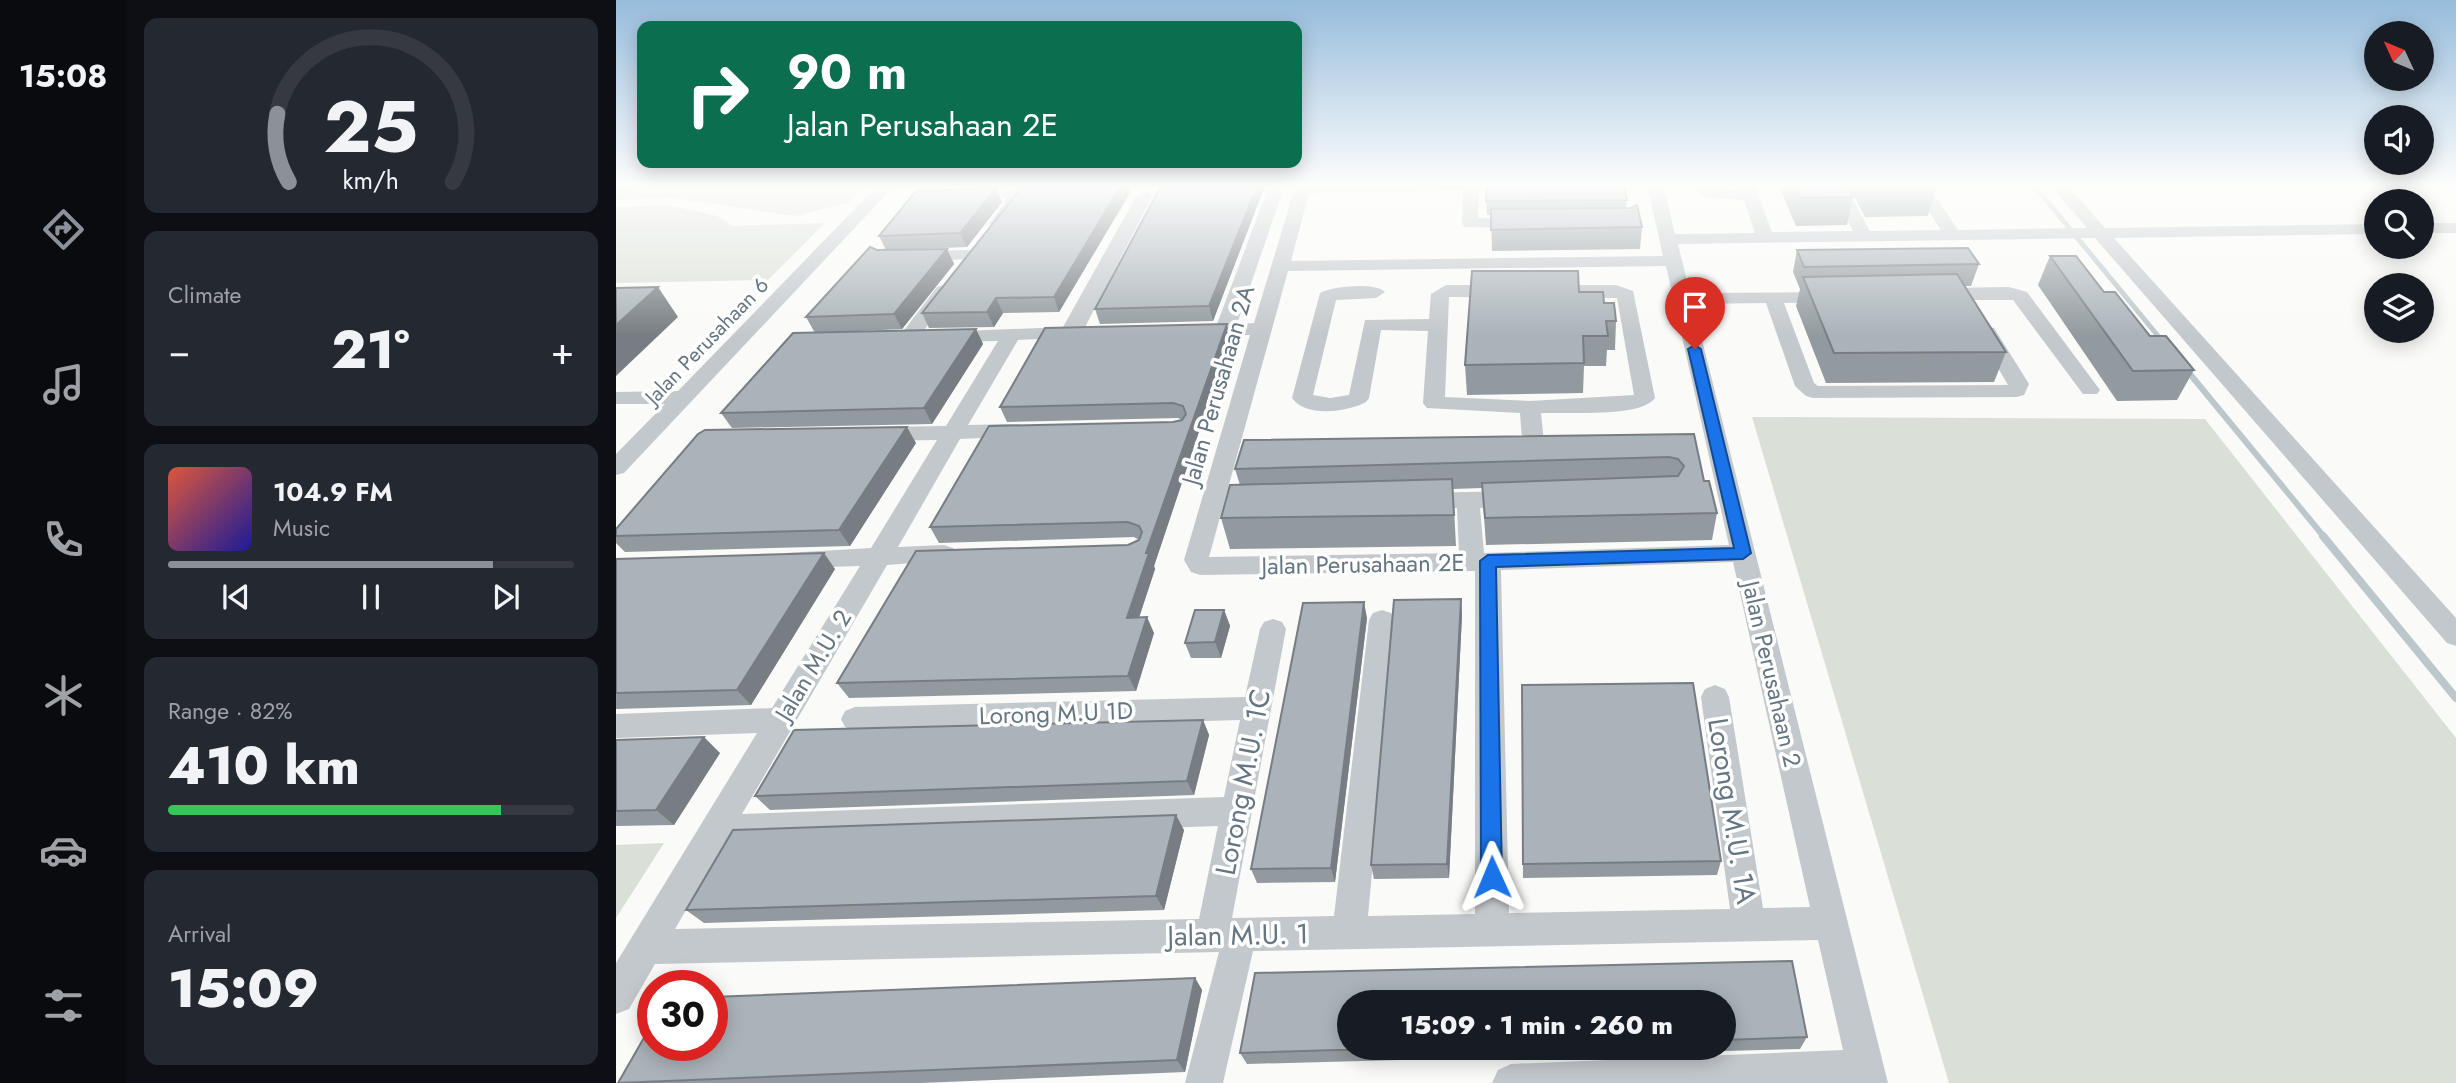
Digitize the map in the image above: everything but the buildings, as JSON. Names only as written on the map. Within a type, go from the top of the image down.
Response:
[{"type":"street","name":"Jalan Perusahaan 6","points":[[616,468],[840,235]]},
{"type":"street","points":[[988,235],[902,338],[1096,332]]},
{"type":"street","points":[[1070,333],[1124,235]]},
{"type":"street","points":[[1225,329],[1259,235]]},
{"type":"street","name":"Jalan Perusahaan 2A","points":[[1196,560],[1289,235]]},
{"type":"street","points":[[1471,235],[1471,243]]},
{"type":"street","points":[[1280,266],[1379,265],[1498,235]]},
{"type":"street","name":"Jalan Perusahaan 2","points":[[1667,235],[1682,299],[1705,450],[1743,553],[1868,1076]]},
{"type":"street","points":[[1471,243],[1527,263],[1671,250],[1765,237],[1972,235]]},
{"type":"street","points":[[2094,235],[2456,636]]},
{"type":"street","points":[[897,257],[979,245]]},
{"type":"street","points":[[1527,263],[1530,291]]},
{"type":"street","points":[[1376,292],[1334,293],[1327,297],[1302,398],[1308,402],[1350,404],[1359,398],[1372,324],[1376,292],[1379,265]]},
{"type":"street","points":[[1446,291],[1616,291],[1626,295],[1645,398],[1634,404],[1530,407],[1434,403],[1437,324],[1440,295],[1446,291]]},
{"type":"street","points":[[1923,295],[2009,293],[2024,298],[2090,390]]},
{"type":"street","points":[[1773,297],[1805,386],[1813,392],[2017,391],[2019,384],[1964,294]]},
{"type":"street","points":[[1682,299],[1855,296]]},
{"type":"street","points":[[1372,324],[1437,324]]},
{"type":"street","points":[[1173,331],[1262,329]]},
{"type":"street","name":"Jalan M.U. 2","points":[[616,996],[1011,335]]},
{"type":"street","points":[[616,398],[684,397]]},
{"type":"street","points":[[1530,407],[1534,452]]},
{"type":"street","points":[[859,435],[1045,431]]},
{"type":"street","points":[[1507,452],[1560,452]]},
{"type":"street","points":[[1225,455],[1252,454]]},
{"type":"street","points":[[1401,502],[1535,498]]},
{"type":"street","points":[[1468,500],[1480,562],[1492,930]]},
{"type":"street","points":[[1210,506],[1238,505]]},
{"type":"street","name":"Jalan Perusahaan 2E","points":[[1196,560],[1200,566],[1213,568],[1743,553]]},
{"type":"street","points":[[768,559],[973,554]]},
{"type":"street","points":[[1349,933],[1382,620]]},
{"type":"street","name":"Lorong M.U. 1C","points":[[1204,1083],[1226,935],[1237,811],[1273,628]]},
{"type":"street","name":"Lorong M.U. 1A","points":[[1714,698],[1749,925]]},
{"type":"street","name":"Lorong M.U 1D","points":[[855,719],[1258,708]]},
{"type":"street","points":[[616,726],[781,720]]},
{"type":"street","points":[[716,829],[1237,811]]},
{"type":"street","name":"Jalan M.U. 1","points":[[645,947],[1831,923]]},
{"type":"street","points":[[1511,1083],[1868,1076]]},
{"type":"shaded area","points":[[616,235],[813,235],[768,280],[616,283]]},
{"type":"shaded area","points":[[1752,417],[2205,419],[2456,738],[2456,1083],[1949,1083]]},
{"type":"shaded area","points":[[664,843],[616,918],[616,845]]},
{"type":"waterway","points":[[2075,235],[2163,342]]},
{"type":"waterway","points":[[2185,368],[2325,538]]},
{"type":"waterway","points":[[2323,536],[2456,698]]},
{"type":"route","points":[[1492,877],[1488,561],[1743,553],[1695,349]]}]
